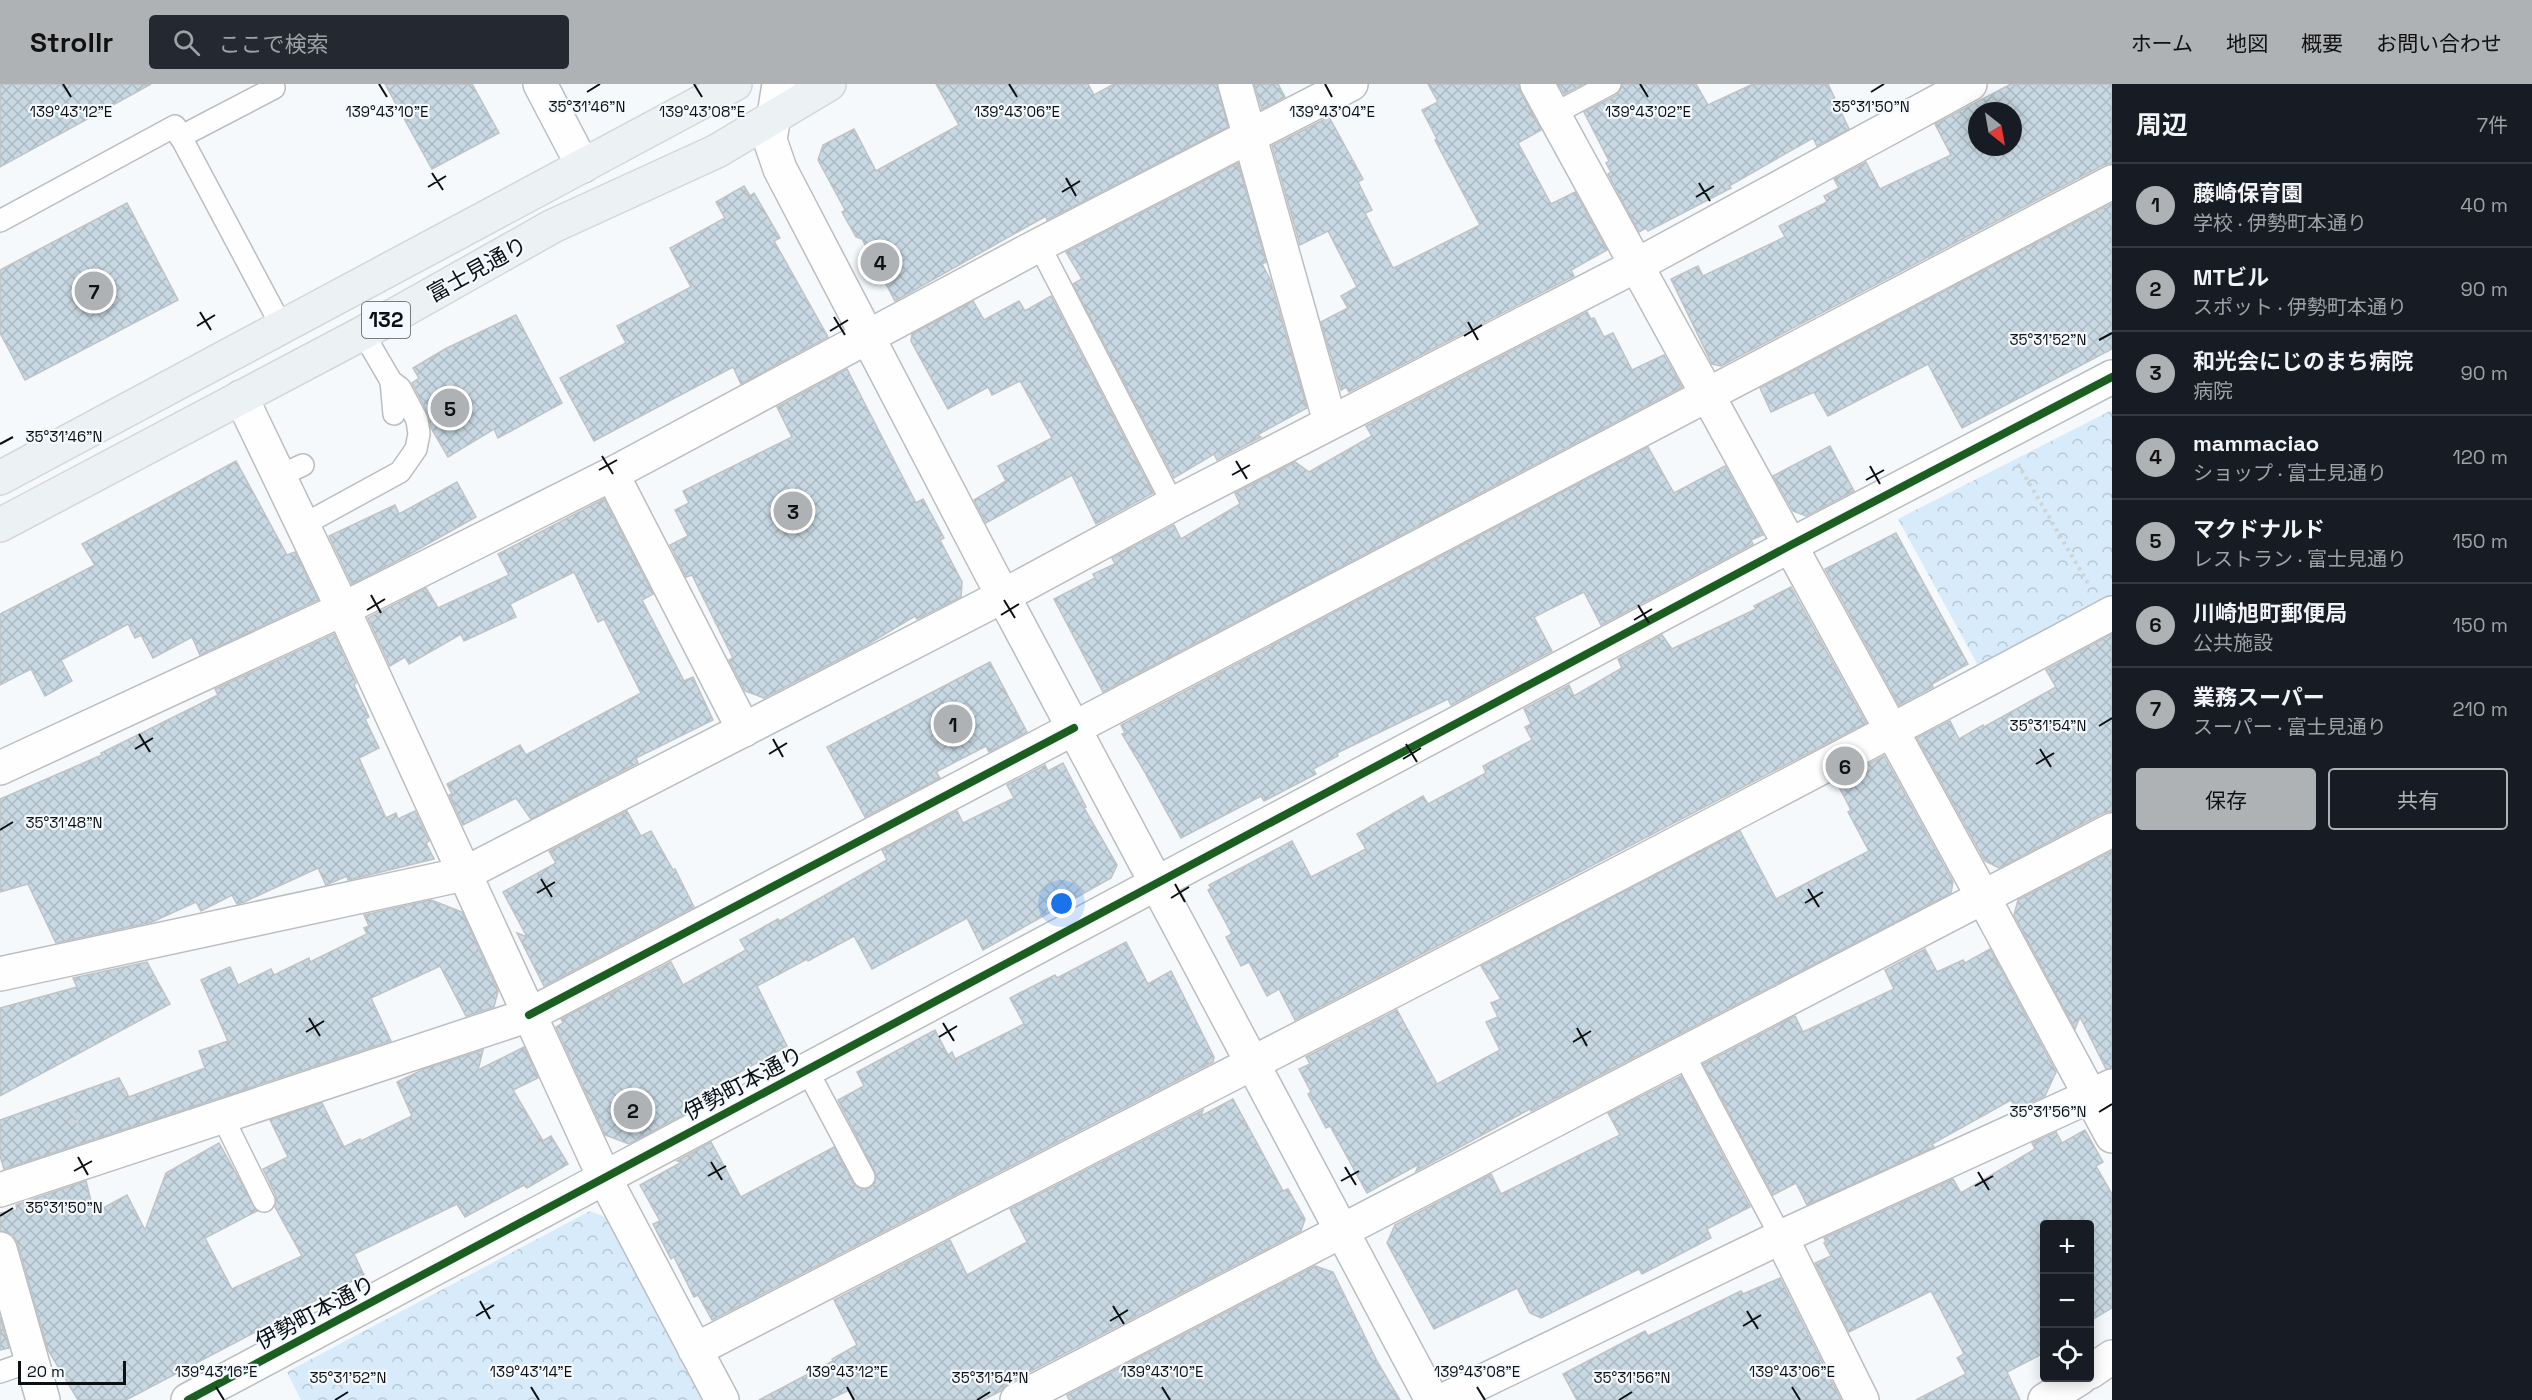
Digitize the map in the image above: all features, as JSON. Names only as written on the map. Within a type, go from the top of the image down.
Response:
[{"type":"highway","name":"富士見通り","points":[[0,478],[735,84]]},
{"type":"highway","name":"富士見通り","points":[[0,525],[363,333],[553,226],[717,151],[829,84]]},
{"type":"street","points":[[540,84],[583,166]]},
{"type":"street","points":[[779,84],[770,140],[780,169],[1003,596],[1343,1229],[1432,1400]]},
{"type":"street","points":[[1235,84],[1330,422]]},
{"type":"street","points":[[0,768],[343,609],[612,474],[1039,245],[1351,84]]},
{"type":"street","points":[[1537,84],[1983,897],[2101,1090],[2112,1136]]},
{"type":"street","points":[[0,974],[464,874],[1003,596],[1330,422],[1637,265],[1970,84]]},
{"type":"street","points":[[0,1190],[530,1015],[2112,182]]},
{"type":"street","name":"伊勢町本通り","points":[[188,1400],[222,1392],[605,1179],[807,1070],[2112,377]]},
{"type":"street","points":[[241,397],[291,470],[303,525],[605,1179],[722,1400]]},
{"type":"street","points":[[612,474],[744,730]]},
{"type":"street","points":[[695,1350],[1254,1063],[1892,731],[2103,604]]},
{"type":"street","points":[[1017,1400],[2112,830]]},
{"type":"street","points":[[1444,1400],[1781,1237],[2101,1090]]},
{"type":"street","points":[[1781,1237],[1862,1400]]},
{"type":"street","points":[[0,1249],[43,1400]]},
{"type":"street","points":[[2094,1368],[2112,1357]]},
{"type":"street","points":[[2045,1400],[2072,1382]]},
{"type":"lane","points":[[1554,114],[1610,84]]},
{"type":"lane","points":[[180,137],[274,88]]},
{"type":"lane","points":[[0,221],[175,126],[282,327]]},
{"type":"lane","points":[[1039,245],[1173,504]]},
{"type":"lane","points":[[303,525],[400,472],[410,461],[417,448],[419,434],[417,420],[400,388],[391,381],[363,333]]},
{"type":"lane","points":[[391,381],[394,414]]},
{"type":"lane","points":[[1683,1053],[1781,1237]]},
{"type":"lane","points":[[807,1070],[864,1177]]},
{"type":"lane","points":[[223,1118],[264,1201]]},
{"type":"lane","points":[[0,1372],[32,1361]]},
{"type":"path","points":[[2023,471],[2103,604]]},
{"type":"green space","points":[[2112,410],[2112,603],[1981,671],[1898,519]]},
{"type":"green space","points":[[590,1211],[605,1217],[702,1400],[301,1400],[287,1372]]},
{"type":"building","points":[[0,84],[151,84],[0,167]]},
{"type":"building","points":[[385,84],[472,84],[499,133],[432,169]]},
{"type":"building","points":[[936,84],[1088,84],[1094,95],[1114,84],[1217,84],[1228,127],[1047,220],[1046,216],[895,301],[862,239],[856,237],[842,212],[845,210],[818,160],[823,145],[854,129],[876,171],[959,125]]},
{"type":"building","points":[[1254,84],[1278,84],[1285,97],[1262,109]]},
{"type":"building","points":[[1428,84],[1518,84],[1541,130],[1518,143],[1551,204],[1575,192],[1607,250],[1571,270],[1574,276],[1349,392],[1346,387],[1341,390],[1321,322],[1348,308],[1341,296],[1357,287],[1328,231],[1300,245],[1272,146],[1329,117],[1363,179],[1358,182],[1372,210],[1365,213],[1393,268],[1480,225],[1435,140],[1437,139],[1422,110],[1438,102]]},
{"type":"building","points":[[1558,84],[1583,84],[1564,94]]},
{"type":"building","points":[[1623,84],[1696,84],[1708,105],[1753,84],[1828,84],[1849,129],[1817,146],[1813,138],[1729,186],[1731,188],[1648,231],[1646,228],[1639,232],[1608,174],[1611,172],[1606,163],[1609,161],[1584,112],[1617,95]]},
{"type":"building","points":[[2011,84],[2112,84],[2112,163],[2103,165],[1721,366],[1712,364],[1671,279],[1698,266],[1703,276],[1785,237],[1779,226],[1827,202],[1824,196],[1839,188],[1834,179],[1866,162],[1880,189],[1951,155],[1935,124],[1968,107],[1968,156],[2022,156],[2022,102],[1977,102]]},
{"type":"building","points":[[1238,163],[1266,262],[1262,264],[1270,279],[1307,408],[1257,435],[1261,437],[1217,460],[1214,454],[1174,478],[1073,284],[1082,279],[1066,252]]},
{"type":"building","points":[[744,186],[750,196],[754,193],[780,238],[774,241],[828,337],[741,384],[733,367],[594,441],[560,378],[626,343],[617,326],[691,287],[670,248],[725,218],[716,202]]},
{"type":"building","points":[[127,203],[178,300],[25,380],[0,333],[0,270]]},
{"type":"building","points":[[2112,203],[2112,349],[1962,428],[1928,364],[1828,416],[1814,392],[1771,412],[1760,388]]},
{"type":"building","points":[[1051,296],[1153,493],[1096,524],[1072,475],[986,523],[974,500],[1006,481],[998,466],[1052,438],[1020,381],[992,395],[988,387],[948,409],[911,341],[912,334],[973,301],[984,320],[1019,301],[1025,311]]},
{"type":"building","points":[[1587,312],[1591,319],[1594,318],[1604,337],[1613,333],[1632,370],[1664,355],[1682,387],[1103,692],[1054,599],[1095,578],[1093,574],[1115,564],[1112,558],[1174,525],[1181,539],[1240,504],[1235,493],[1295,462],[1309,472],[1372,436],[1366,426]]},
{"type":"building","points":[[516,315],[562,403],[498,438],[494,429],[448,457],[431,428],[428,414],[412,383],[419,378],[413,368],[445,349]]},
{"type":"building","points":[[847,369],[916,503],[923,499],[944,538],[940,540],[962,582],[961,597],[917,619],[915,616],[865,646],[764,698],[745,691],[729,660],[733,658],[692,575],[686,577],[670,545],[688,536],[675,510],[689,503],[683,491],[792,437],[777,407]]},
{"type":"building","points":[[1830,446],[1854,491],[1806,516],[1793,511],[1773,476]]},
{"type":"building","points":[[1648,447],[1674,493],[1725,466],[1763,535],[1751,540],[1753,544],[1601,625],[1584,592],[1534,617],[1552,651],[1451,705],[1448,699],[1337,753],[1338,756],[1313,769],[1316,774],[1264,801],[1261,796],[1181,838],[1122,734],[1125,733],[1121,725]]},
{"type":"building","points":[[236,461],[287,555],[295,552],[318,600],[200,655],[192,637],[153,658],[141,635],[135,638],[128,624],[61,660],[72,681],[45,696],[31,669],[0,685],[0,614],[95,565],[82,544]]},
{"type":"building","points":[[457,482],[476,517],[352,584],[329,536],[395,505],[399,514]]},
{"type":"building","points":[[604,499],[653,594],[642,600],[684,681],[693,677],[713,720],[636,758],[638,763],[531,819],[516,798],[463,825],[449,795],[452,794],[447,784],[520,745],[526,755],[641,693],[604,619],[598,622],[574,572],[510,604],[516,617],[464,641],[461,634],[409,664],[405,657],[390,666],[368,618],[426,588],[438,608],[509,575],[498,554]]},
{"type":"building","points":[[1896,533],[1968,664],[1932,684],[1933,687],[1899,705],[1825,569]]},
{"type":"building","points":[[1791,587],[1866,723],[1295,1020],[1279,989],[1267,996],[1249,962],[1241,966],[1226,937],[1232,934],[1208,890],[1211,888],[1209,885],[1292,841],[1311,877],[1366,849],[1357,834],[1423,796],[1428,804],[1486,773],[1483,766],[1532,740],[1525,727],[1531,724],[1524,709],[1569,685],[1574,696],[1622,668],[1618,659],[1662,635],[1672,649],[1756,609],[1754,606]]},
{"type":"building","points":[[334,634],[356,683],[354,685],[369,717],[365,719],[379,748],[359,758],[386,818],[396,813],[398,819],[415,811],[429,841],[426,843],[434,859],[348,880],[347,876],[326,885],[318,868],[244,902],[237,904],[232,895],[201,911],[196,902],[152,922],[56,943],[28,884],[0,892],[0,799],[102,755],[101,753],[218,695],[215,689]]},
{"type":"building","points":[[2112,634],[2112,811],[2103,813],[1999,868],[1985,861],[1917,738],[1950,721],[1959,739],[1983,725],[1984,727],[2056,687],[2046,670]]},
{"type":"building","points":[[990,662],[1027,732],[989,752],[986,746],[936,772],[940,778],[865,817],[827,747]]},
{"type":"building","points":[[1884,756],[1953,882],[1951,893],[1531,1111],[1530,1109],[1416,1171],[1419,1164],[1367,1193],[1330,1126],[1326,1128],[1308,1094],[1311,1092],[1299,1069],[1310,1064],[1306,1057],[1397,1010],[1437,1084],[1500,1050],[1486,1022],[1498,1017],[1491,1003],[1501,999],[1481,966],[1740,831],[1776,899],[1869,851],[1848,812],[1851,810],[1836,781]]},
{"type":"building","points":[[1063,763],[1086,807],[1084,808],[1117,865],[1111,878],[983,950],[967,918],[872,969],[854,936],[808,961],[807,959],[757,986],[787,1046],[689,1101],[694,1109],[629,1144],[605,1135],[556,1027],[563,1023],[561,1019],[671,962],[683,985],[746,950],[740,940],[778,919],[780,921],[887,860],[882,850],[957,811],[963,823],[1014,798],[1007,785],[1045,765],[1048,771]]},
{"type":"building","points":[[627,811],[641,836],[651,831],[673,870],[675,869],[694,907],[544,986],[517,933],[527,937],[503,892],[556,863],[549,851]]},
{"type":"building","points":[[2112,851],[2112,1068],[2106,1069],[2080,1017],[2075,1029],[2014,915],[2018,900]]},
{"type":"building","points":[[431,900],[462,912],[498,991],[494,1007],[466,1016],[440,966],[371,998],[391,1041],[4,1169],[0,1156],[0,1120],[119,1078],[129,1097],[205,1068],[199,1051],[228,1041],[201,980],[230,967],[238,985],[271,969],[274,975],[309,958],[310,962],[367,934],[364,928],[369,926],[364,915]]},
{"type":"building","points":[[1126,942],[1148,984],[1171,971],[1214,1057],[1213,1062],[712,1320],[698,1295],[694,1297],[674,1257],[671,1259],[653,1224],[660,1221],[640,1185],[682,1162],[677,1161],[711,1142],[741,1197],[834,1147],[853,1183],[863,1190],[869,1188],[875,1183],[875,1172],[838,1100],[864,1086],[857,1072],[935,1030],[948,1055],[952,1052],[955,1059],[1024,1024],[1010,998],[1055,975],[1057,978]]},
{"type":"building","points":[[1925,949],[1937,972],[1963,960],[1965,963],[1990,949],[2056,1072],[2045,1096],[2016,1109],[2011,1100],[1932,1144],[1934,1147],[1807,1205],[1796,1183],[1773,1195],[1703,1064],[1795,1016],[1803,1032],[1894,989],[1885,970]]},
{"type":"building","points":[[147,962],[170,1004],[0,1096],[0,1008],[77,987],[73,978]]},
{"type":"building","points":[[524,1047],[538,1078],[513,1090],[543,1141],[551,1136],[568,1164],[527,1188],[524,1185],[465,1217],[457,1204],[354,1254],[364,1275],[126,1400],[78,1400],[48,1350],[18,1244],[13,1235],[0,1231],[0,1213],[17,1210],[16,1205],[86,1181],[94,1213],[127,1195],[145,1230],[166,1173],[219,1143],[257,1211],[205,1238],[232,1289],[302,1256],[275,1207],[276,1196],[263,1169],[288,1157],[270,1120],[322,1103],[344,1147],[412,1116],[397,1082],[424,1069],[483,1050],[478,1070]]},
{"type":"building","points":[[1681,1076],[1750,1207],[1707,1229],[1711,1238],[1642,1274],[1639,1269],[1541,1318],[1530,1313],[1517,1288],[1434,1329],[1387,1243],[1395,1225],[1491,1174],[1501,1194],[1620,1135],[1608,1113]]},
{"type":"building","points":[[1233,1099],[1283,1191],[1288,1189],[1305,1219],[1301,1231],[1008,1383],[1001,1391],[983,1400],[855,1400],[849,1390],[829,1400],[759,1400],[833,1361],[832,1359],[857,1345],[834,1300],[950,1240],[967,1275],[1027,1242],[1010,1209],[1203,1110],[1201,1116]]},
{"type":"building","points":[[2085,1130],[2103,1162],[2096,1166],[2112,1194],[2112,1308],[2094,1319],[2094,1220],[2040,1220],[2040,1355],[2007,1372],[2020,1400],[1916,1400],[1966,1374],[1957,1358],[1964,1354],[1931,1291],[1849,1332],[1815,1263],[1831,1256],[1824,1243],[1826,1242],[1824,1238],[1953,1179],[1961,1193],[2035,1149],[2032,1143],[2056,1132],[2062,1143]]},
{"type":"building","points":[[1315,1266],[1333,1272],[1378,1363],[1400,1400],[1069,1400],[1067,1395]]},
{"type":"building","points":[[1780,1278],[1841,1400],[1577,1400],[1563,1374],[1645,1331],[1648,1336],[1741,1291],[1743,1294]]},
{"type":"building","points":[[0,1317],[9,1348],[0,1350]]},
{"type":"cycle path","points":[[188,1400],[1791,545],[2112,377]]},
{"type":"cycle path","points":[[529,1015],[1074,728]]},
{"type":"place","name":"mammaciao","points":[[880,262]]},
{"type":"place","name":"業務スーパー","points":[[94,291]]},
{"type":"place","name":"マクドナルド","points":[[450,408]]},
{"type":"place","name":"和光会にじのまち病院","points":[[793,511]]},
{"type":"place","name":"藤崎保育園","points":[[953,724]]},
{"type":"place","name":"川崎旭町郵便局","points":[[1845,766]]},
{"type":"place","name":"MTビル","points":[[633,1110]]}]
